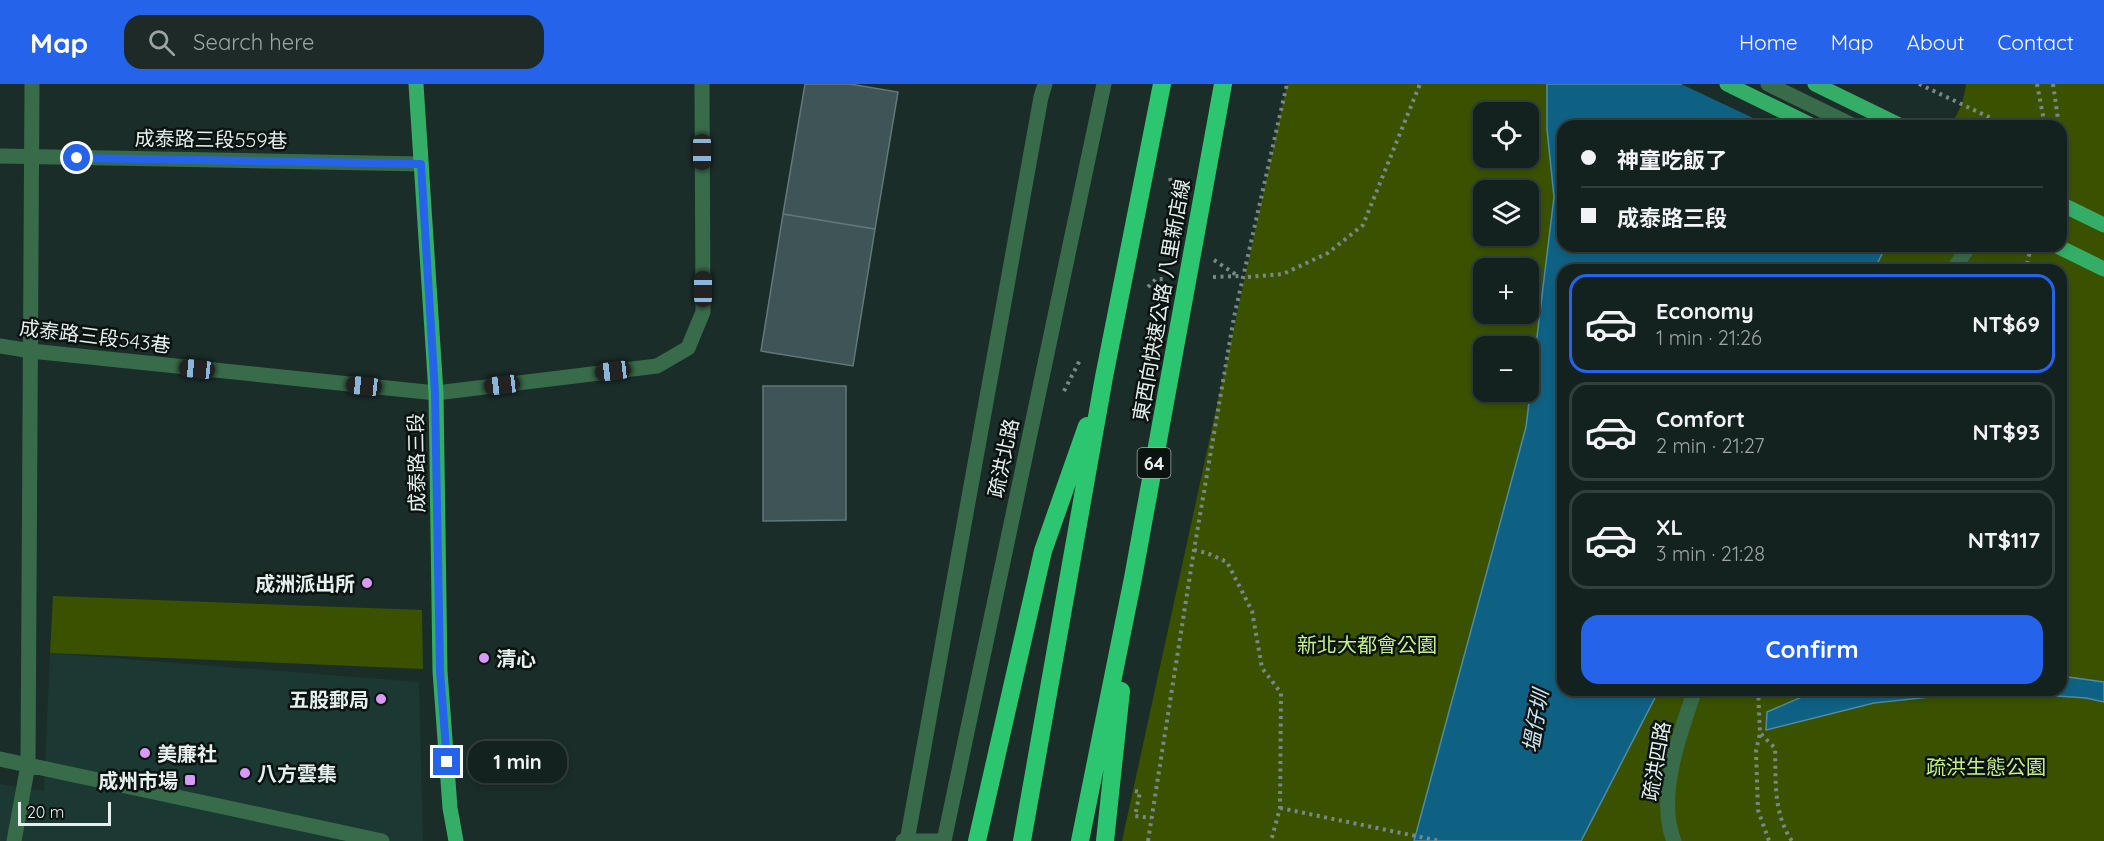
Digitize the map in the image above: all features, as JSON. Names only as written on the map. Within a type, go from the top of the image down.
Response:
[{"type":"highway","name":"東西向快速公路 八里新店線","points":[[1022,841],[1104,376],[1162,84]]},
{"type":"highway","name":"東西向快速公路 八里新店線","points":[[1080,841],[1133,578],[1223,84]]},
{"type":"highway","points":[[977,841],[1043,551],[1104,376]]},
{"type":"highway","points":[[1105,841],[1133,578]]},
{"type":"main road","name":"成泰路三段","points":[[416,84],[435,393],[440,671],[450,808],[456,841]]},
{"type":"main road","points":[[1728,84],[1801,120]]},
{"type":"main road","points":[[1815,84],[1889,120]]},
{"type":"main road","points":[[2067,207],[2104,225]]},
{"type":"main road","points":[[2067,251],[2104,269]]},
{"type":"street","points":[[14,841],[28,765],[32,84]]},
{"type":"street","name":"成泰路三段543巷","points":[[0,346],[435,393],[657,366],[688,348],[703,312],[702,84]]},
{"type":"street","name":"疏洪北路","points":[[906,841],[1041,97],[1046,84]]},
{"type":"street","name":"疏洪北路","points":[[944,841],[1104,84]]},
{"type":"street","points":[[1768,84],[1842,120]]},
{"type":"street","name":"成泰路三段559巷","points":[[0,156],[421,164]]},
{"type":"street","name":"疏洪四路","points":[[1674,841],[1668,812],[1669,785],[1693,696]]},
{"type":"street","points":[[0,759],[382,841]]},
{"type":"street","points":[[906,841],[944,841]]},
{"type":"path","points":[[1148,841],[1234,317],[1287,84]]},
{"type":"path","points":[[1248,277],[1283,274],[1328,253],[1364,225],[1420,84]]},
{"type":"path","points":[[1919,84],[1994,120]]},
{"type":"path","points":[[2037,84],[2044,120]]},
{"type":"path","points":[[2053,84],[2058,120]]},
{"type":"path","points":[[1194,550],[1227,562],[1252,611],[1262,668],[1281,693],[1280,808],[1271,841]]},
{"type":"path","points":[[1759,696],[1760,733],[1756,751],[1758,810],[1769,841]]},
{"type":"path","points":[[1760,733],[1775,748],[1777,806],[1783,827],[1792,841]]},
{"type":"path","points":[[1280,808],[1440,841]]},
{"type":"path","points":[[1135,816],[1152,818]]},
{"type":"shaded area","points":[[50,653],[419,682],[423,841],[0,841],[0,784],[44,791]]},
{"type":"green space","name":"新北大都會公園","points":[[1287,84],[2104,84],[2104,841],[1122,841]]},
{"type":"green space","points":[[53,596],[422,610],[423,669],[50,653]]},
{"type":"water","name":"塭仔圳","points":[[1547,84],[1963,84],[1950,120],[1557,120],[1557,252],[1883,252],[1877,264],[1557,264],[1557,696],[1656,696],[1581,841],[1414,841],[1526,427],[1529,402],[1539,402],[1539,336],[1537,336],[1554,197],[1547,129]]},
{"type":"water","points":[[2067,677],[2104,682],[2104,702],[2057,696],[2067,696]]},
{"type":"water","points":[[1804,696],[1939,696],[1874,703],[1766,730],[1767,712]]},
{"type":"pier","points":[[1681,84],[1966,85],[1962,104],[1954,120],[1757,120]]},
{"type":"building","points":[[805,84],[850,84],[898,92],[875,229],[783,214]]},
{"type":"building","points":[[783,214],[875,229],[853,366],[761,351]]},
{"type":"building","points":[[763,386],[846,386],[846,520],[763,521]]},
{"type":"place","name":"成洲派出所","points":[[367,583]]},
{"type":"place","name":"清心","points":[[484,658]]},
{"type":"place","name":"五股郵局","points":[[381,699]]},
{"type":"place","name":"美廉社","points":[[145,753]]},
{"type":"place","name":"八方雲集","points":[[245,773]]},
{"type":"place","name":"成州市場","points":[[190,780]]},
{"type":"route","points":[[77,158],[421,164],[435,393],[440,671],[447,762]]},
{"type":"park label","name":"疏洪生態公園","points":[[1986,766]]}]
